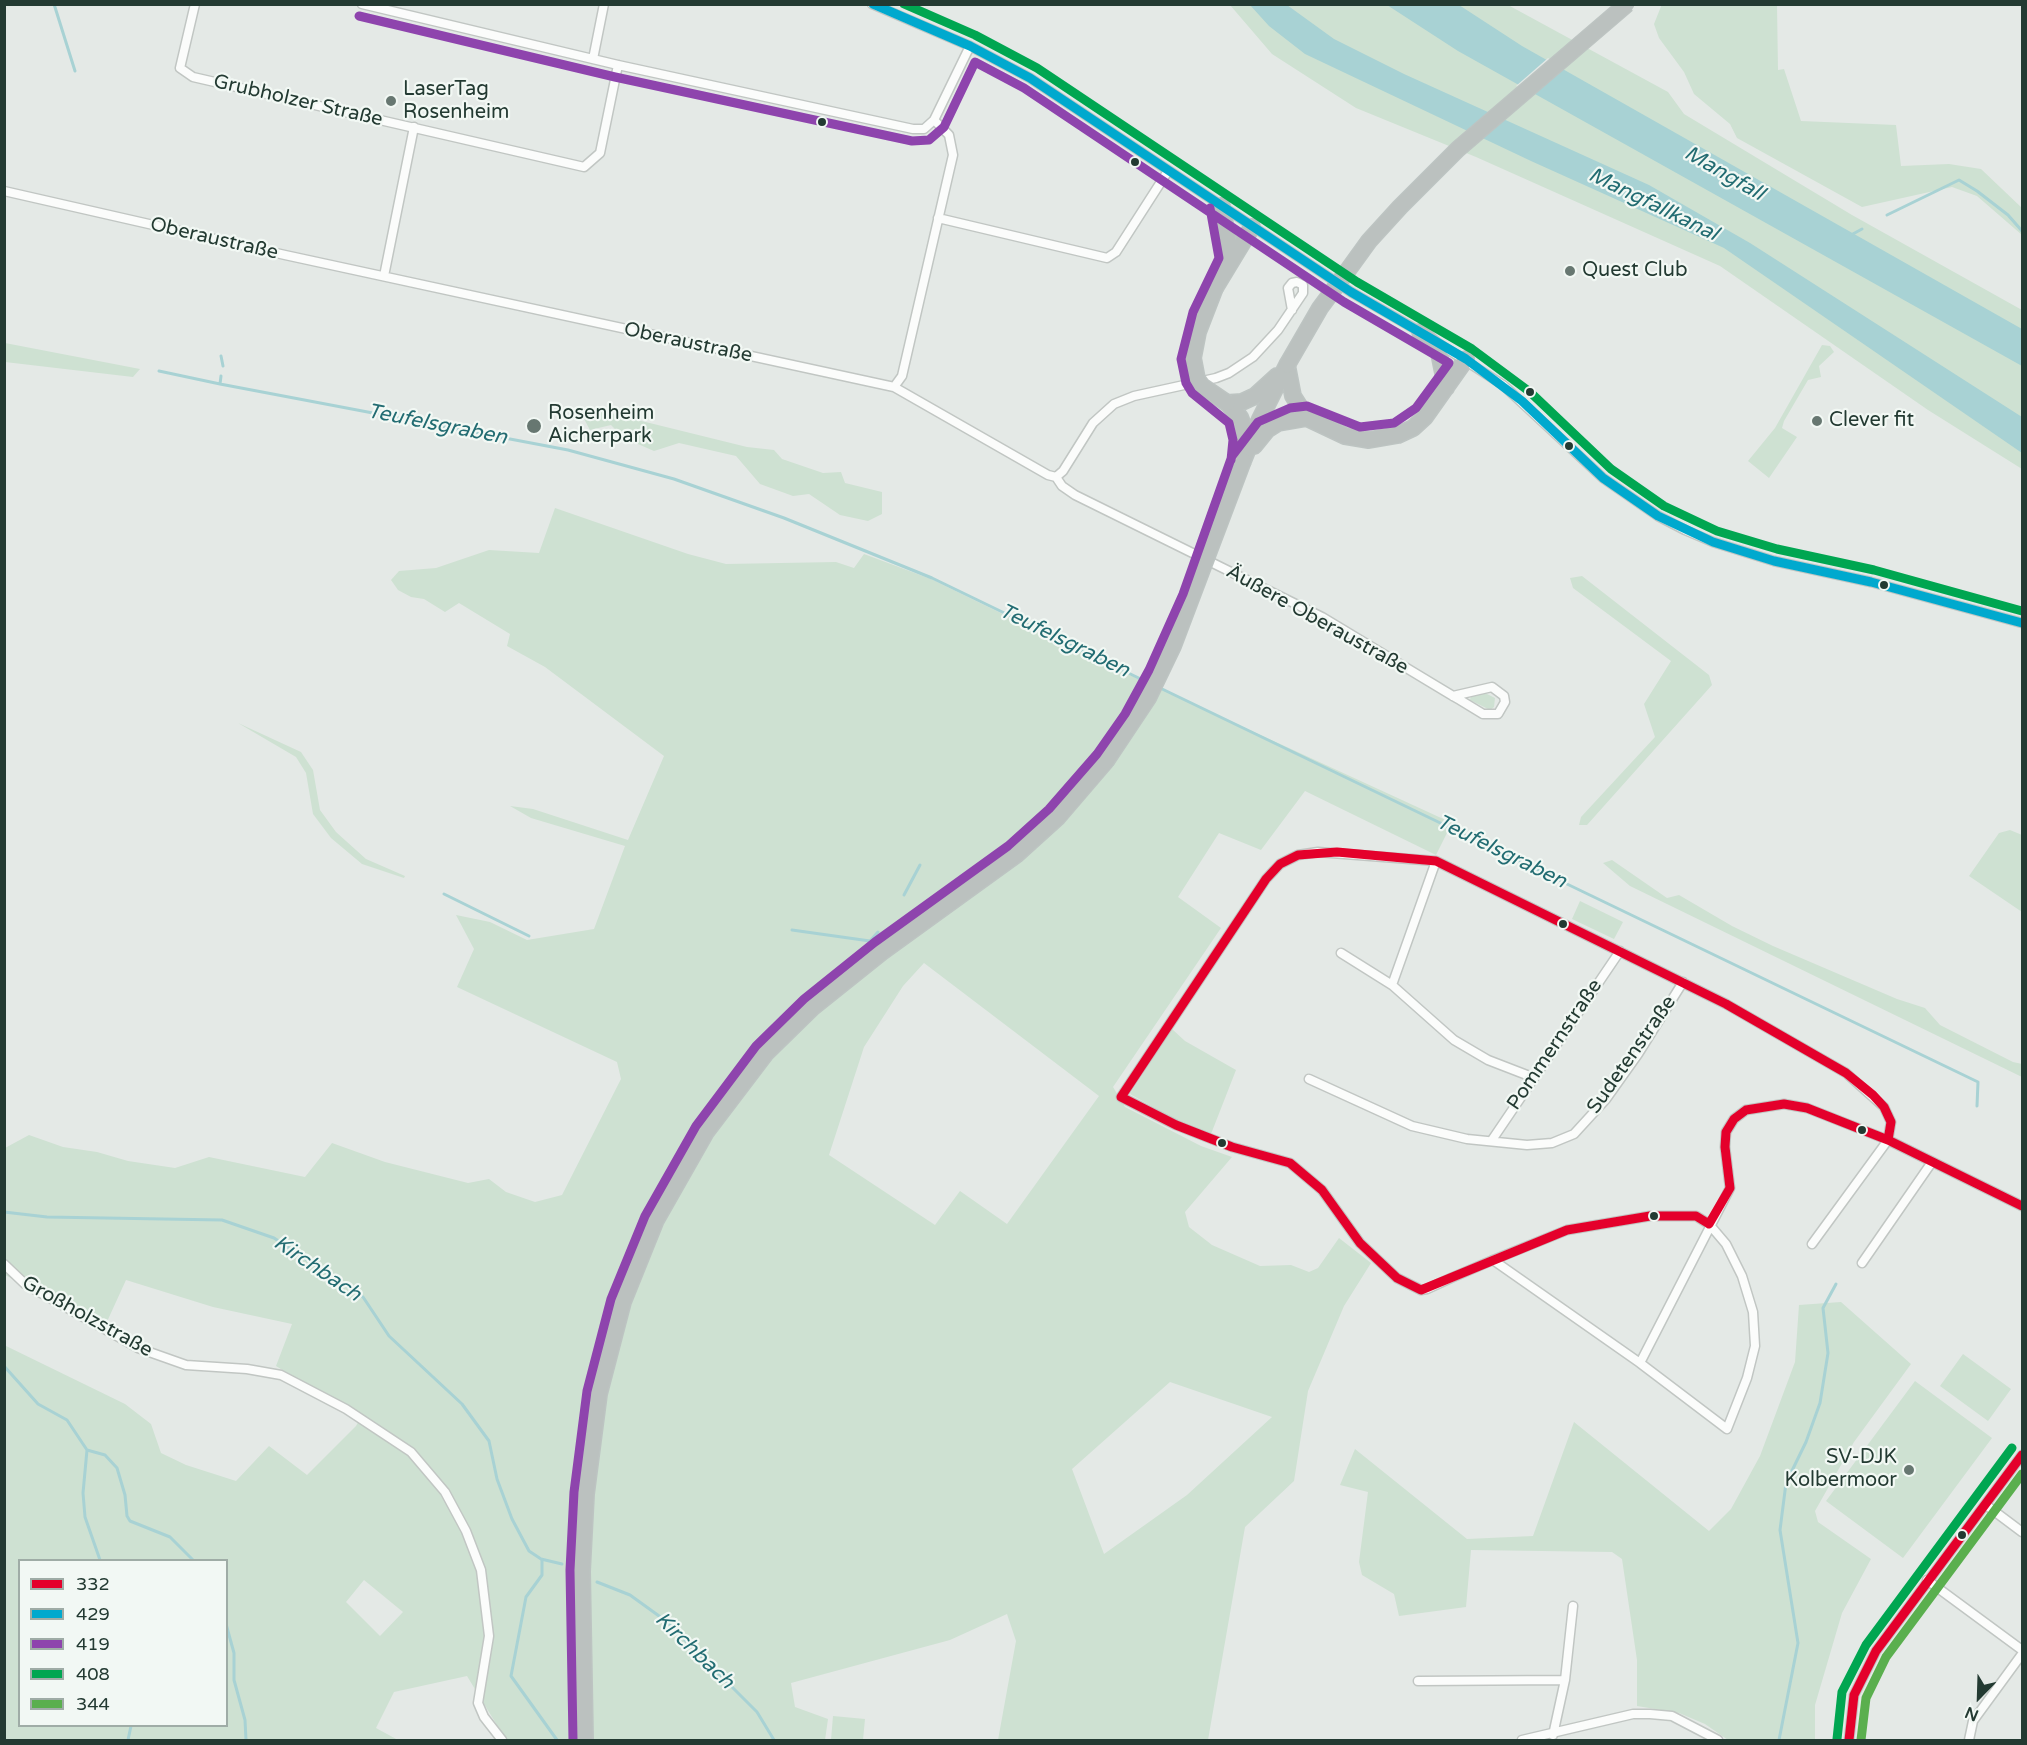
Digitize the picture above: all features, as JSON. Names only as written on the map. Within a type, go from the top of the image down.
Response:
[{"type":"highway","points":[[585,1740],[582,1570],[586,1494],[600,1394],[623,1302],[656,1220],[712,1123],[766,1053],[812,1008],[873,959],[1016,855],[1058,817],[1107,761],[1144,705],[1173,646],[1260,419],[1287,365],[1320,308],[1342,277],[1400,207],[1458,149],[1627,4]]},
{"type":"highway","points":[[1222,206],[1231,260]]},
{"type":"highway","points":[[1243,461],[1243,425],[1240,417],[1227,403],[1202,386],[1197,379],[1193,358],[1198,332],[1215,288],[1252,227]]},
{"type":"highway","points":[[1420,332],[1438,348],[1446,388]]},
{"type":"highway","points":[[1243,461],[1268,430],[1293,419],[1307,418],[1345,436],[1370,440],[1398,435],[1413,428],[1425,417],[1466,359]]},
{"type":"highway","points":[[1227,403],[1242,402],[1255,396],[1287,365]]},
{"type":"highway","points":[[1287,365],[1293,396],[1307,418]]},
{"type":"street","name":"Grubholzer Straße","points":[[195,4],[180,68],[193,77],[584,167],[600,153],[618,65]]},
{"type":"street","points":[[362,4],[618,65],[913,129],[924,129],[934,120],[970,46]]},
{"type":"street","points":[[593,59],[604,4]]},
{"type":"street","points":[[872,4],[970,46],[1030,78],[1351,292],[1466,359],[1522,401],[1603,478],[1658,516],[1716,543],[1774,561],[1871,582],[2022,623]]},
{"type":"street","points":[[894,387],[902,376],[953,144],[944,127],[934,120]]},
{"type":"street","points":[[384,276],[414,127]]},
{"type":"street","points":[[938,218],[1107,258],[1116,252],[1168,171]]},
{"type":"street","name":"Oberaustraße","points":[[4,192],[894,387],[1047,475],[1056,477]]},
{"type":"street","points":[[1056,477],[1063,471],[1093,423],[1114,404],[1134,396],[1229,373],[1262,348],[1292,310]]},
{"type":"street","name":"Äußere Oberaustraße","points":[[1056,477],[1062,486],[1075,495],[1304,607],[1453,696],[1488,715],[1498,714],[1505,702],[1504,696],[1492,687],[1453,696]]},
{"type":"street","points":[[1493,1260],[1640,1363],[1727,1429],[1747,1378],[1755,1346],[1753,1312],[1742,1276],[1726,1244],[1709,1224],[1696,1216],[1640,1218],[1567,1230],[1493,1260],[1420,1290],[1396,1278],[1360,1243],[1323,1190],[1290,1163],[1185,1129],[1121,1097],[1266,879],[1280,864],[1298,855],[1318,852],[1436,861],[1683,982],[1846,1073],[1884,1107],[1891,1122],[1888,1140],[1812,1244]]},
{"type":"street","points":[[1392,985],[1436,861]]},
{"type":"street","name":"Pommernstraße","points":[[1492,1140],[1532,1077],[1620,951]]},
{"type":"street","points":[[1341,953],[1392,985],[1454,1040],[1488,1060],[1532,1077]]},
{"type":"street","name":"Sudetenstraße","points":[[1309,1079],[1412,1126],[1467,1139],[1527,1145],[1552,1143],[1574,1134],[1606,1099],[1638,1054],[1683,982]]},
{"type":"street","points":[[1640,1363],[1709,1224],[1730,1188],[1725,1147],[1726,1132],[1734,1119],[1746,1110],[1784,1104],[1807,1108],[1888,1140],[2022,1206]]},
{"type":"street","points":[[1862,1263],[1932,1162]]},
{"type":"street","name":"Großholzstraße","points":[[4,1264],[25,1284],[138,1348],[161,1358],[192,1366],[247,1369],[281,1375],[346,1409],[411,1452],[445,1492],[466,1531],[481,1570],[489,1636],[478,1703],[484,1717],[502,1740]]},
{"type":"street","points":[[1849,1740],[1850,1710],[1860,1679],[1876,1651],[2022,1455]]},
{"type":"street","points":[[1986,1504],[2022,1532]]},
{"type":"street","points":[[1927,1580],[2022,1652],[1973,1721],[1969,1740]]},
{"type":"street","points":[[1553,1735],[1565,1680],[1573,1606]]},
{"type":"street","points":[[1418,1681],[1565,1680]]},
{"type":"street","points":[[1522,1740],[1553,1735],[1633,1714],[1672,1716],[1718,1740]]},
{"type":"green space","points":[[1662,4],[1777,5],[1778,70],[1784,69],[1801,121],[1896,125],[1901,166],[1949,164],[1981,169],[2022,208],[2022,235],[1977,196],[1952,187],[1862,207],[1737,138],[1730,124],[1694,94],[1684,72],[1659,38],[1654,24]]},
{"type":"green space","points":[[1230,5],[1508,5],[1668,92],[1684,114],[1852,215],[2022,310],[2022,469],[1928,410],[1720,266],[1476,157],[1356,108],[1272,54]]},
{"type":"green space","points":[[5,343],[140,369],[133,377],[5,362]]},
{"type":"green space","points":[[1822,345],[1830,346],[1834,352],[1819,366],[1821,377],[1808,380],[1784,421],[1782,428],[1797,437],[1769,478],[1748,461],[1775,428]]},
{"type":"green space","points":[[597,410],[747,447],[774,450],[782,459],[823,473],[841,472],[845,483],[882,492],[882,514],[868,521],[840,515],[809,494],[793,496],[760,484],[736,456],[679,443],[654,451],[624,438],[611,425],[590,430],[583,417]]},
{"type":"green space","points":[[555,508],[688,554],[726,564],[836,562],[854,568],[864,554],[931,579],[1091,657],[1452,823],[1436,855],[1305,791],[1261,850],[1219,833],[1178,897],[1221,928],[1113,1087],[1125,1107],[1201,1146],[1232,1157],[1185,1212],[1189,1227],[1212,1245],[1260,1266],[1291,1265],[1309,1272],[1318,1268],[1339,1238],[1371,1263],[1344,1306],[1308,1391],[1294,1481],[1245,1527],[1208,1740],[998,1740],[1016,1641],[1007,1614],[950,1640],[791,1683],[795,1707],[828,1719],[825,1740],[506,1740],[467,1676],[394,1692],[376,1728],[398,1740],[5,1740],[4,1345],[125,1404],[151,1424],[161,1453],[186,1465],[236,1481],[269,1446],[307,1475],[356,1426],[360,1419],[276,1366],[292,1324],[213,1307],[126,1280],[105,1326],[5,1275],[5,1148],[29,1135],[63,1147],[97,1152],[128,1161],[175,1168],[209,1157],[305,1177],[332,1143],[385,1162],[468,1183],[489,1179],[506,1192],[535,1202],[562,1195],[621,1079],[617,1062],[457,987],[474,949],[456,915],[490,922],[527,940],[594,929],[625,846],[531,818],[510,806],[533,809],[628,840],[664,756],[545,667],[507,646],[510,634],[459,603],[445,612],[424,599],[411,597],[398,590],[391,580],[399,571],[436,568],[489,550],[539,553]],"holes":[[[924,963],[1099,1096],[1007,1224],[960,1191],[935,1225],[829,1155],[864,1047],[903,986]],[[1170,1382],[1272,1417],[1187,1495],[1104,1554],[1072,1469]],[[364,1580],[403,1612],[380,1636],[346,1602]]]},
{"type":"green space","points":[[1582,576],[1709,675],[1712,685],[1587,825],[1579,825],[1581,817],[1655,737],[1644,704],[1671,661],[1573,588],[1570,578]]},
{"type":"green space","points":[[1483,692],[1495,698],[1494,707],[1490,710],[1470,700],[1471,696]]},
{"type":"green space","points":[[238,723],[301,752],[313,770],[320,810],[336,832],[366,859],[405,876],[404,878],[362,864],[331,838],[313,814],[306,773],[296,757]]},
{"type":"green space","points":[[2010,830],[2022,835],[2022,912],[1969,876],[1999,833]]},
{"type":"green space","points":[[1612,860],[1667,898],[1679,895],[1732,926],[1773,946],[1897,999],[1925,1008],[1940,1025],[2013,1062],[2022,1064],[2022,1077],[1630,886],[1603,863]]},
{"type":"green space","points":[[1580,901],[1623,922],[1614,939],[1572,919]]},
{"type":"green space","points":[[1172,1029],[1185,1041],[1236,1070],[1211,1134],[1190,1128],[1130,1094]]},
{"type":"green space","points":[[1841,1302],[1911,1364],[1854,1442],[1815,1511],[1818,1522],[1871,1559],[1842,1613],[1815,1705],[1815,1740],[1728,1740],[1705,1724],[1679,1713],[1637,1706],[1637,1660],[1622,1559],[1612,1552],[1471,1550],[1466,1607],[1399,1616],[1394,1594],[1362,1575],[1359,1562],[1368,1492],[1340,1485],[1355,1449],[1467,1539],[1533,1536],[1574,1422],[1709,1531],[1731,1509],[1760,1456],[1795,1362],[1799,1305]]},
{"type":"green space","points":[[1963,1354],[2011,1389],[1988,1421],[1940,1386]]},
{"type":"green space","name":"SV-DJK Kolbermoor","points":[[1915,1381],[1992,1438],[1903,1558],[1826,1501]]},
{"type":"green space","points":[[833,1716],[865,1719],[863,1740],[831,1740]]},
{"type":"water","name":"Mangfallkanal","points":[[1250,5],[1287,5],[1334,39],[1404,74],[1649,185],[1750,243],[2022,417],[2022,453],[1724,248],[1531,161],[1305,54],[1269,26]]},
{"type":"water","name":"Mangfall","points":[[1387,5],[1459,5],[1522,46],[2022,329],[2022,366],[1458,51]]},
{"type":"pier","points":[[1548,58],[1565,68],[1532,95],[1516,86]]},
{"type":"waterway","name":"Teufelsgraben","points":[[54,4],[75,71]]},
{"type":"waterway","points":[[1887,215],[1959,180],[2008,215],[2022,231]]},
{"type":"waterway","points":[[1851,235],[1862,229]]},
{"type":"waterway","name":"Teufelsgraben","points":[[221,356],[223,366]]},
{"type":"waterway","points":[[159,371],[220,384]]},
{"type":"waterway","name":"Teufelsgraben","points":[[221,376],[220,384],[568,450],[674,479],[784,518],[932,578],[1149,683]]},
{"type":"waterway","name":"Teufelsgraben","points":[[1158,687],[1978,1082],[1977,1106]]},
{"type":"waterway","points":[[904,895],[920,865]]},
{"type":"waterway","points":[[444,894],[529,936]]},
{"type":"waterway","points":[[792,930],[870,941],[878,932]]},
{"type":"waterway","name":"Kirchbach","points":[[4,1212],[47,1217],[222,1220],[274,1238],[363,1297],[389,1336],[462,1404],[489,1441],[497,1479],[512,1519],[529,1551],[541,1559],[562,1564]]},
{"type":"waterway","name":"Teufelsgraben","points":[[1779,1740],[1798,1643],[1780,1530],[1786,1483],[1806,1442],[1820,1403],[1828,1353],[1823,1308],[1836,1284]]},
{"type":"waterway","points":[[4,1366],[38,1404],[67,1420],[87,1450],[83,1493],[85,1517],[100,1559]]},
{"type":"waterway","points":[[87,1450],[105,1455],[117,1468],[130,1521],[170,1537],[192,1559]]},
{"type":"waterway","points":[[542,1560],[542,1575],[526,1597],[511,1676],[557,1740]]},
{"type":"waterway","name":"Kirchbach","points":[[597,1582],[630,1595],[666,1621],[757,1712],[774,1740]]},
{"type":"waterway","points":[[228,1631],[234,1653],[234,1680],[245,1720],[246,1740]]},
{"type":"waterway","points":[[128,1740],[131,1727]]},
{"type":"transit line","name":"429","points":[[873,4],[970,46],[1030,78],[1351,292],[1466,359],[1522,401],[1603,478],[1658,516],[1713,542],[1774,561],[1871,582],[2022,623]]},
{"type":"transit line","name":"408","points":[[904,4],[975,35],[1037,68],[1357,282],[1472,349],[1530,392],[1611,469],[1664,506],[1717,531],[1777,549],[1874,570],[2022,611]]},
{"type":"transit line","name":"419","points":[[359,16],[615,77],[912,141],[929,140],[944,127],[975,62],[1024,88],[1344,302],[1449,363],[1416,408],[1394,423],[1360,427],[1307,406],[1290,408],[1258,422],[1232,456],[1183,594],[1149,670],[1125,714],[1097,754],[1049,809],[1008,846],[875,942],[804,999],[756,1046],[696,1126],[645,1216],[611,1299],[587,1391],[574,1492],[570,1570],[573,1740]]},
{"type":"transit line","name":"419","points":[[1210,208],[1219,258],[1193,312],[1181,359],[1186,383],[1192,393],[1229,423],[1233,440],[1231,460]]},
{"type":"transit line","name":"332","points":[[1121,1097],[1266,879],[1280,864],[1298,855],[1337,852],[1436,861],[1726,1004],[1846,1073],[1873,1095],[1884,1107],[1891,1122],[1888,1140]]},
{"type":"transit line","name":"332","points":[[1121,1097],[1176,1125],[1232,1147],[1290,1163],[1322,1190],[1360,1243],[1397,1278],[1421,1290],[1567,1230],[1650,1216],[1696,1216],[1709,1224]]},
{"type":"transit line","name":"332","points":[[1709,1224],[1730,1188],[1725,1147],[1726,1132],[1734,1119],[1746,1110],[1784,1104],[1807,1108],[1888,1140],[2022,1206]]},
{"type":"transit line","name":"408","points":[[1837,1739],[1842,1692],[1866,1645],[2012,1448]]},
{"type":"transit line","name":"332","points":[[1849,1740],[1854,1695],[1876,1651],[2022,1455]]},
{"type":"transit line","name":"344","points":[[1861,1740],[1866,1698],[1886,1657],[2022,1474]]},
{"type":"place","name":"LaserTag Rosenheim","points":[[391,101]]},
{"type":"place","name":"Quest Club","points":[[1570,271]]},
{"type":"place","name":"Clever fit","points":[[1817,421]]},
{"type":"place","name":"Rosenheim Aicherpark","points":[[534,426]]},
{"type":"place","name":"SV-DJK Kolbermoor","points":[[1909,1470]]}]
